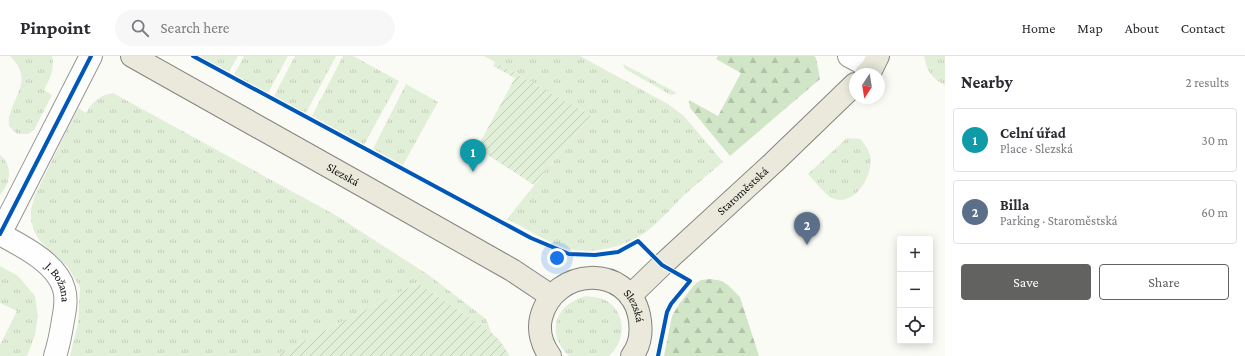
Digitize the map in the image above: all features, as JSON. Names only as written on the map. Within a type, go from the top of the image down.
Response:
[{"type":"main road","name":"Slezská","points":[[132,56],[512,270],[551,296]]},
{"type":"main road","name":"Staroměstská","points":[[630,296],[773,163],[849,90]]},
{"type":"main road","name":"Slezská","points":[[550,356],[541,338],[540,323],[544,309],[551,296],[562,286],[576,280],[591,278],[605,280],[619,286],[630,296],[638,310],[641,324],[640,340],[632,356]]},
{"type":"street","points":[[0,234],[91,56]]},
{"type":"street","points":[[849,56],[872,66]]},
{"type":"street","name":"J. Božana","points":[[0,234],[36,254],[58,276],[64,288],[66,298],[65,311],[60,340],[55,356]]},
{"type":"green space","points":[[10,56],[52,56],[53,60],[51,73],[44,90],[52,95],[34,130],[28,134],[17,134],[9,126],[9,117],[21,85],[22,78],[17,64]]},
{"type":"green space","points":[[198,56],[238,56],[229,72]]},
{"type":"green space","points":[[244,56],[288,56],[268,93],[234,75]]},
{"type":"green space","points":[[295,56],[336,56],[306,113],[274,96]]},
{"type":"green space","points":[[343,56],[353,56],[399,81],[364,145],[312,116]]},
{"type":"green space","points":[[484,56],[580,56],[668,104],[684,116],[723,162],[684,195],[652,227],[637,238],[606,249],[583,251],[572,250],[555,244],[507,219],[591,115]]},
{"type":"green space","points":[[718,56],[814,56],[816,58],[820,79],[730,156],[690,108],[689,100],[718,116],[741,73],[716,59]]},
{"type":"green space","points":[[924,56],[945,56],[945,85],[936,80],[930,74]]},
{"type":"green space","points":[[495,62],[591,115],[534,185],[477,148],[515,78],[493,66]]},
{"type":"green space","points":[[623,64],[677,93],[671,95],[625,69]]},
{"type":"green space","points":[[406,84],[438,102],[403,165],[373,149]]},
{"type":"green space","points":[[113,93],[337,216],[430,276],[486,319],[491,332],[418,283],[275,356],[70,356],[78,323],[80,288],[68,267],[40,241],[34,231],[31,220],[31,209],[35,195],[78,108],[86,113],[97,99],[104,95]]},
{"type":"green space","points":[[847,138],[861,139],[869,152],[871,160],[867,178],[862,186],[849,198],[841,200],[829,197],[808,174]]},
{"type":"green space","points":[[0,155],[7,164],[9,174],[4,190],[0,195]]},
{"type":"green space","points":[[0,266],[18,276],[35,296],[38,316],[35,335],[27,356],[0,356],[0,345],[17,311],[0,303]]},
{"type":"green space","points":[[711,279],[722,281],[740,297],[759,356],[664,356],[672,316],[679,304],[695,284],[701,280]]},
{"type":"green space","points":[[418,283],[491,332],[500,341],[510,356],[275,356]]},
{"type":"green space","points":[[586,296],[600,298],[607,301],[614,306],[621,320],[622,328],[619,343],[609,356],[569,356],[557,338],[557,320],[561,312],[575,300]]},
{"type":"cycle path","points":[[0,234],[91,56]]},
{"type":"cycle path","points":[[193,56],[531,238],[569,254],[595,255],[618,252],[638,241],[662,265],[690,281],[671,304],[667,312],[658,356]]},
{"type":"place","name":"Celní úřad","points":[[473,172]]},
{"type":"place","name":"Billa","points":[[807,245]]}]
